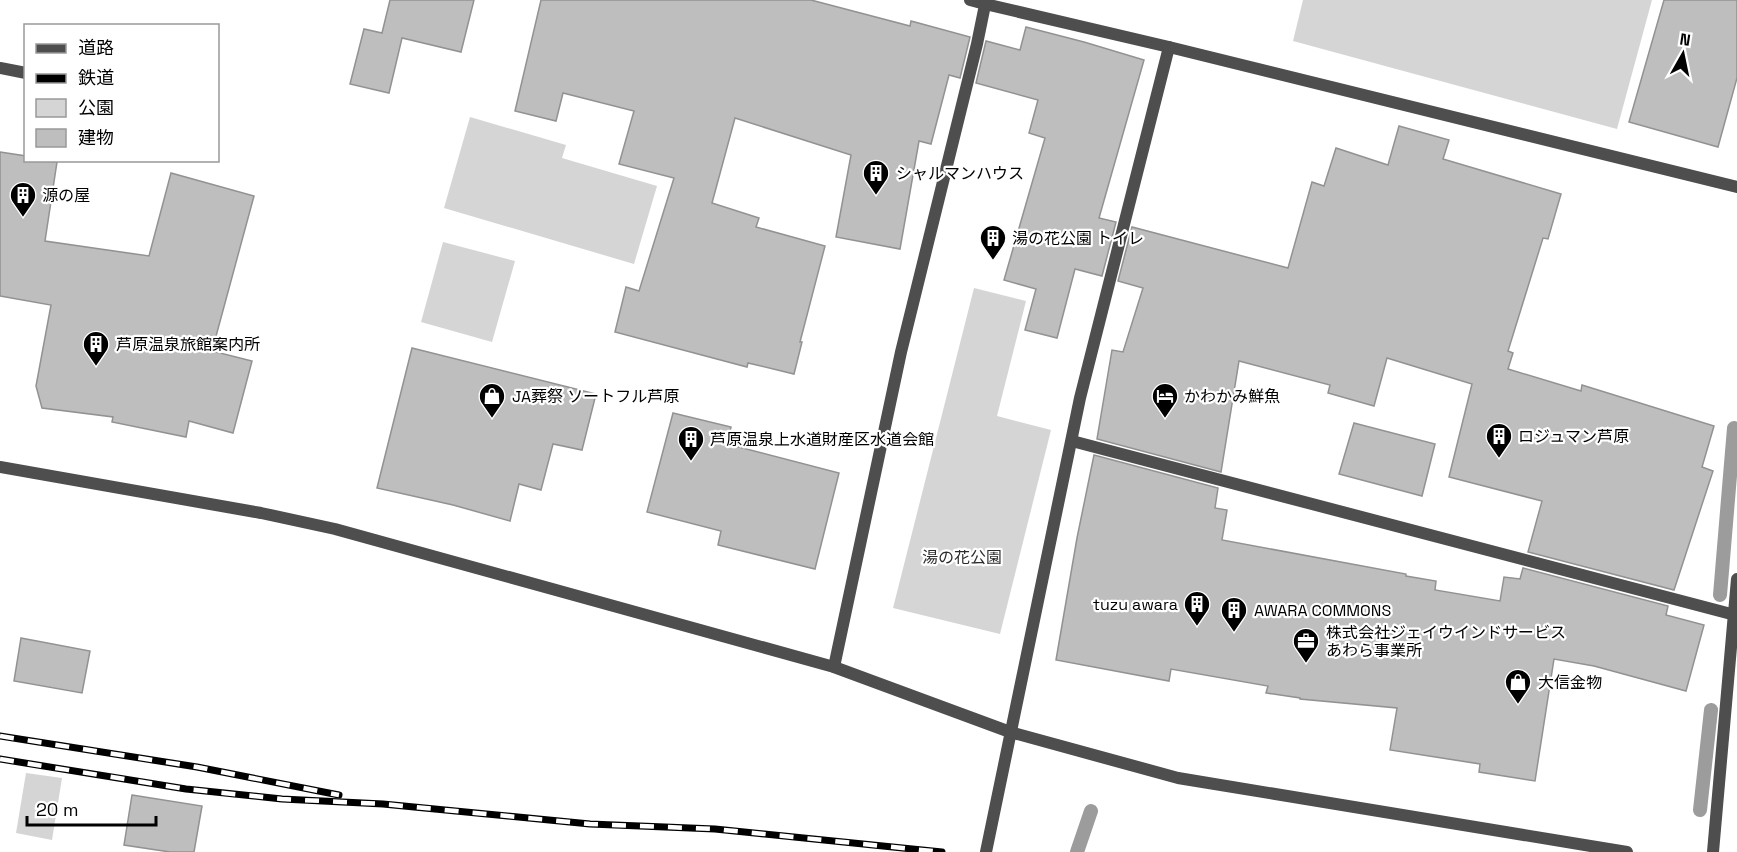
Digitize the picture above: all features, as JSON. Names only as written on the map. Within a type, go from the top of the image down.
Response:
[{"type":"street","points":[[969,0],[985,2],[1737,187]]},
{"type":"street","points":[[834,667],[902,352],[977,44],[985,2]]},
{"type":"street","points":[[986,852],[1080,398],[1169,47]]},
{"type":"street","points":[[0,68],[24,73]]},
{"type":"street","points":[[1071,441],[1735,615]]},
{"type":"street","points":[[0,468],[261,513],[335,529],[834,667],[1010,732],[1178,778],[1627,852]]},
{"type":"street","points":[[1713,852],[1737,579]]},
{"type":"green space","points":[[1303,0],[1652,0],[1617,129],[1293,41]]},
{"type":"green space","points":[[470,117],[566,145],[562,158],[657,186],[634,264],[444,208]]},
{"type":"green space","points":[[443,242],[515,261],[492,342],[421,322]]},
{"type":"green space","name":"湯の花公園","points":[[974,288],[1026,301],[997,416],[1051,430],[1000,634],[893,608]]},
{"type":"green space","points":[[26,773],[62,778],[52,840],[16,833]]},
{"type":"building","points":[[390,0],[474,0],[461,52],[402,38],[389,93],[350,84],[364,29],[382,33]]},
{"type":"building","points":[[541,0],[811,0],[910,26],[911,21],[970,37],[960,78],[949,75],[931,144],[919,141],[900,249],[836,237],[851,155],[735,118],[712,203],[759,218],[756,227],[825,246],[794,374],[748,363],[747,367],[615,332],[626,287],[639,291],[674,178],[619,164],[634,111],[563,93],[556,121],[515,111]]},
{"type":"building","points":[[1664,0],[1737,0],[1737,78],[1718,147],[1629,122]]},
{"type":"building","points":[[1026,27],[1144,60],[1099,218],[1116,222],[1102,276],[1075,269],[1057,338],[1025,330],[1036,289],[1004,280],[1045,138],[1029,133],[1038,100],[976,83],[986,41],[1020,50]]},
{"type":"building","points":[[1399,126],[1449,140],[1443,159],[1561,194],[1548,239],[1543,238],[1508,351],[1513,353],[1508,369],[1581,391],[1582,385],[1714,426],[1702,467],[1713,471],[1674,590],[1528,552],[1542,501],[1449,477],[1472,384],[1387,358],[1374,406],[1328,393],[1330,385],[1239,361],[1221,472],[1097,439],[1112,350],[1123,352],[1143,288],[1118,281],[1132,227],[1288,268],[1312,182],[1324,186],[1336,148],[1388,165]]},
{"type":"building","points":[[0,152],[24,156],[24,162],[57,162],[45,241],[149,256],[171,173],[254,196],[212,351],[252,361],[233,433],[189,421],[186,437],[112,422],[113,417],[42,408],[36,386],[51,305],[0,296]]},
{"type":"building","name":"JA葬祭 ソートフル芦原","points":[[412,348],[596,394],[582,450],[553,444],[541,490],[519,484],[510,521],[453,505],[377,488]]},
{"type":"building","points":[[673,413],[731,427],[727,444],[839,473],[815,569],[718,545],[721,531],[647,512]]},
{"type":"building","points":[[1354,423],[1435,444],[1422,496],[1339,474]]},
{"type":"building","points":[[1094,455],[1218,488],[1215,508],[1227,510],[1222,540],[1406,574],[1406,576],[1436,581],[1435,590],[1500,601],[1504,577],[1520,579],[1523,568],[1668,606],[1666,615],[1704,625],[1686,691],[1594,666],[1554,659],[1535,781],[1479,772],[1480,764],[1390,750],[1397,708],[1300,699],[1266,693],[1268,686],[1171,669],[1169,681],[1056,660]]},
{"type":"building","points":[[21,638],[90,651],[82,693],[14,681]]},
{"type":"building","points":[[132,795],[202,806],[194,852],[170,852],[124,845]]},
{"type":"waterway","points":[[1720,595],[1734,428]]},
{"type":"waterway","points":[[1700,810],[1711,710]]},
{"type":"waterway","points":[[1077,852],[1091,811]]},
{"type":"railway","points":[[0,736],[197,767],[339,795]]},
{"type":"railway","points":[[0,759],[186,789],[282,799],[383,804],[590,824],[715,829],[942,852]]},
{"type":"place","name":"シャルマンハウス","points":[[876,196]]},
{"type":"place","name":"源の屋","points":[[23,218]]},
{"type":"place","name":"湯の花公園 トイレ","points":[[993,261]]},
{"type":"place","name":"芦原温泉旅館案内所","points":[[96,367]]},
{"type":"place","name":"JA葬祭 ソートフル芦原","points":[[492,419]]},
{"type":"place","name":"かわかみ鮮魚","points":[[1165,419]]},
{"type":"place","name":"ロジュマン芦原","points":[[1499,459]]},
{"type":"place","name":"芦原温泉上水道財産区水道会館","points":[[691,462]]},
{"type":"place","name":"tuzu awara","points":[[1197,627]]},
{"type":"place","name":"AWARA COMMONS","points":[[1234,633]]},
{"type":"place","name":"株式会社ジェイウインドサービス あわら事業所","points":[[1306,664]]},
{"type":"place","name":"大信金物","points":[[1518,705]]}]
